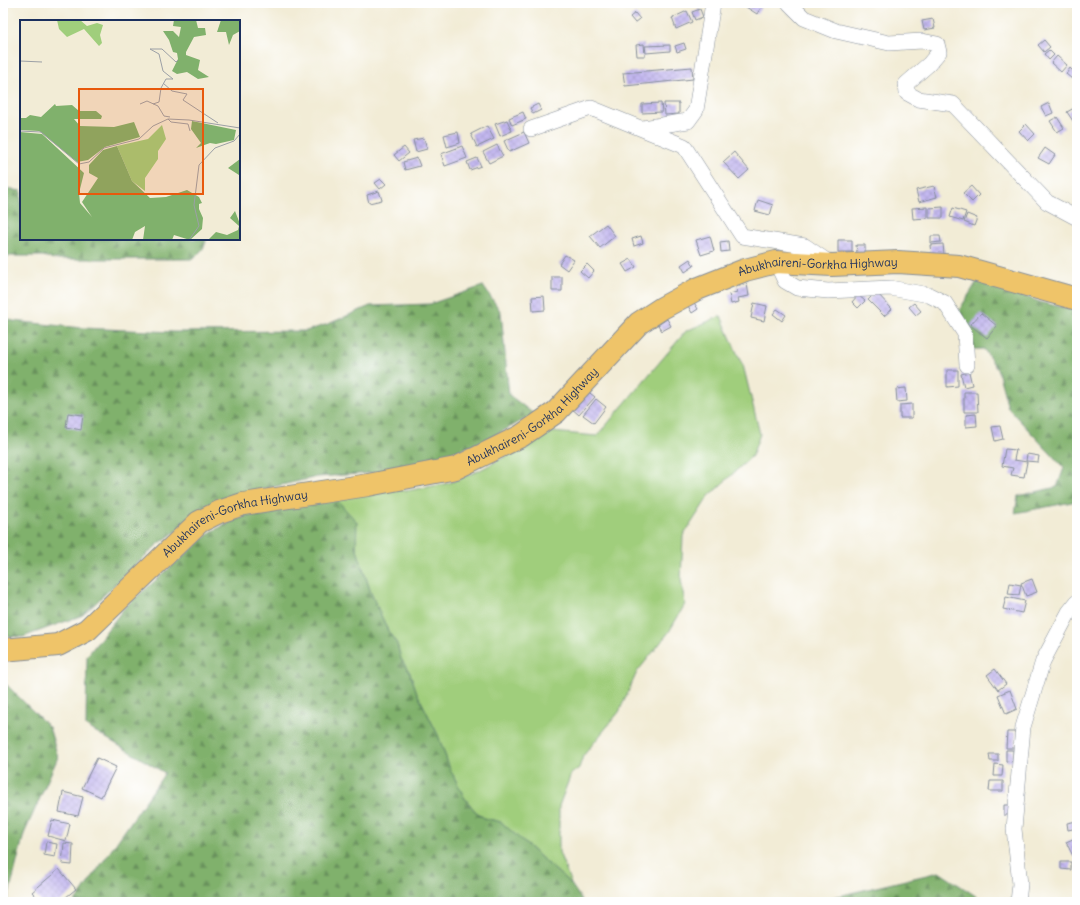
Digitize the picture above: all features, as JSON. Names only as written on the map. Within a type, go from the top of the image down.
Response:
[{"type":"main road","name":"Abukhaireni-Gorkha Highway","points":[[3,650],[58,645],[87,630],[200,522],[219,512],[243,504],[368,485],[456,468],[521,436],[556,412],[639,323],[662,308],[697,289],[745,270],[776,262],[832,264],[898,262],[959,266],[1077,299]]},
{"type":"street","points":[[642,128],[688,121],[696,110],[713,3]]},
{"type":"street","points":[[789,3],[804,18],[836,31],[889,43],[922,41],[937,44],[939,52],[929,64],[906,84],[907,93],[918,99],[953,104],[1047,202],[1077,218]]},
{"type":"street","points":[[531,129],[591,108],[684,146],[742,236],[805,246],[832,264]]},
{"type":"street","points":[[776,262],[784,281],[797,288],[828,291],[890,288],[929,295],[946,302],[965,334],[967,365]]},
{"type":"street","points":[[1018,902],[1020,884],[1014,829],[1024,727],[1043,661],[1069,612],[1077,602]]},
{"type":"green space","points":[[3,188],[20,191],[20,240],[206,240],[201,251],[191,259],[54,259],[43,256],[3,256]]},
{"type":"green space","points":[[978,280],[1043,303],[1077,310],[1077,501],[1015,513],[1018,496],[1057,487],[1064,468],[1008,408],[998,371],[984,349],[973,349],[958,312]]},
{"type":"green space","points":[[483,286],[501,312],[509,395],[534,414],[483,442],[400,471],[317,477],[224,498],[158,544],[83,615],[23,637],[3,636],[3,316],[13,321],[82,328],[174,332],[306,331],[328,324],[370,306],[430,304]]},
{"type":"green space","points":[[721,316],[743,365],[760,434],[752,456],[709,496],[683,536],[681,580],[685,604],[669,632],[637,672],[619,712],[583,756],[579,768],[571,774],[559,806],[559,852],[571,884],[501,822],[484,818],[475,811],[464,797],[450,769],[438,735],[417,693],[410,673],[401,659],[397,644],[388,631],[371,593],[356,547],[356,522],[335,498],[388,488],[406,491],[449,483],[478,471],[552,432],[597,436],[686,331]]},
{"type":"green space","points":[[335,498],[357,522],[356,547],[371,593],[388,631],[397,644],[401,659],[410,673],[417,693],[438,735],[450,769],[464,797],[475,811],[484,818],[501,822],[571,884],[583,902],[75,902],[165,773],[86,726],[87,656],[125,607],[211,532],[256,509]]},
{"type":"green space","points":[[3,681],[49,727],[58,757],[24,834],[7,902],[3,902]]},
{"type":"green space","points":[[939,872],[985,902],[822,902],[830,898]]},
{"type":"building","points":[[749,3],[764,3],[757,14],[746,7]]},
{"type":"building","points":[[700,9],[703,17],[695,20],[692,12]]},
{"type":"building","points":[[687,11],[692,22],[676,29],[672,18]]},
{"type":"building","points":[[635,13],[640,19],[635,23],[630,17]]},
{"type":"building","points":[[933,19],[935,28],[924,30],[922,21]]},
{"type":"building","points":[[1044,40],[1050,47],[1044,52],[1038,45]]},
{"type":"building","points":[[684,43],[686,49],[677,52],[675,46]]},
{"type":"building","points":[[644,44],[645,56],[637,56],[636,45]]},
{"type":"building","points":[[670,45],[670,51],[646,53],[645,46]]},
{"type":"building","points":[[1049,50],[1054,55],[1049,60],[1044,54]]},
{"type":"building","points":[[1057,56],[1067,65],[1061,72],[1051,63]]},
{"type":"building","points":[[692,67],[693,79],[625,86],[623,73]]},
{"type":"building","points":[[1070,68],[1076,74],[1072,79],[1066,74]]},
{"type":"building","points":[[661,103],[662,112],[642,113],[642,104]]},
{"type":"building","points":[[664,103],[679,103],[679,114],[665,115]]},
{"type":"building","points":[[1049,103],[1053,113],[1046,116],[1041,107]]},
{"type":"building","points":[[538,104],[541,110],[533,114],[530,108]]},
{"type":"building","points":[[1074,108],[1077,112],[1077,118],[1073,121],[1067,112]]},
{"type":"building","points":[[523,112],[526,119],[512,125],[509,118]]},
{"type":"building","points":[[1057,117],[1064,128],[1057,132],[1050,121]]},
{"type":"building","points":[[507,120],[512,131],[500,136],[495,124]]},
{"type":"building","points":[[1026,124],[1035,134],[1028,141],[1019,131]]},
{"type":"building","points":[[487,126],[494,139],[477,147],[471,134]]},
{"type":"building","points":[[458,132],[460,143],[447,147],[444,135]]},
{"type":"building","points":[[524,132],[529,143],[509,152],[504,141]]},
{"type":"building","points":[[424,138],[427,149],[416,152],[413,140]]},
{"type":"building","points":[[497,145],[503,156],[489,163],[483,152]]},
{"type":"building","points":[[462,146],[467,158],[445,166],[441,154]]},
{"type":"building","points":[[404,147],[409,153],[399,161],[394,155]]},
{"type":"building","points":[[1045,148],[1055,155],[1049,164],[1038,158]]},
{"type":"building","points":[[734,152],[749,170],[739,179],[723,162]]},
{"type":"building","points":[[417,158],[420,166],[405,170],[403,162]]},
{"type":"building","points":[[477,158],[481,166],[470,170],[467,162]]},
{"type":"building","points":[[381,179],[386,184],[380,189],[375,183]]},
{"type":"building","points":[[934,186],[937,197],[919,202],[916,190]]},
{"type":"building","points":[[971,186],[979,195],[972,202],[963,193]]},
{"type":"building","points":[[379,191],[382,200],[369,203],[367,195]]},
{"type":"building","points":[[758,200],[773,205],[770,215],[755,211]]},
{"type":"building","points":[[927,207],[927,218],[913,219],[912,208]]},
{"type":"building","points":[[943,207],[943,218],[929,218],[929,208]]},
{"type":"building","points":[[953,208],[966,212],[963,221],[950,217]]},
{"type":"building","points":[[967,214],[977,218],[974,226],[964,222]]},
{"type":"building","points":[[606,224],[615,236],[600,248],[590,236]]},
{"type":"building","points":[[641,236],[643,243],[634,246],[632,239]]},
{"type":"building","points":[[710,236],[714,251],[701,255],[696,240]]},
{"type":"building","points":[[931,236],[940,236],[941,242],[931,243]]},
{"type":"building","points":[[838,240],[852,240],[852,252],[838,252]]},
{"type":"building","points":[[728,241],[729,251],[721,252],[720,242]]},
{"type":"building","points":[[943,244],[944,254],[931,255],[930,245]]},
{"type":"building","points":[[856,245],[865,245],[865,253],[857,253]]},
{"type":"building","points":[[565,255],[574,260],[567,270],[559,264]]},
{"type":"building","points":[[631,259],[636,267],[627,272],[622,264]]},
{"type":"building","points":[[690,259],[694,266],[685,272],[681,265]]},
{"type":"building","points":[[587,264],[594,271],[588,278],[580,271]]},
{"type":"building","points":[[552,277],[562,277],[562,291],[552,291]]},
{"type":"building","points":[[747,284],[749,296],[738,298],[739,302],[731,304],[729,294],[737,292],[736,287]]},
{"type":"building","points":[[876,292],[892,309],[884,316],[868,300]]},
{"type":"building","points":[[858,295],[865,301],[858,308],[852,302]]},
{"type":"building","points":[[544,296],[545,310],[533,311],[532,297]]},
{"type":"building","points":[[693,301],[698,309],[692,313],[687,304]]},
{"type":"building","points":[[754,303],[767,306],[764,321],[751,318]]},
{"type":"building","points":[[914,303],[921,311],[916,315],[909,307]]},
{"type":"building","points":[[777,309],[786,315],[782,321],[773,314]]},
{"type":"building","points":[[981,313],[997,326],[987,338],[970,325]]},
{"type":"building","points":[[667,319],[671,326],[662,331],[658,325]]},
{"type":"building","points":[[947,370],[958,370],[958,386],[947,387]]},
{"type":"building","points":[[969,372],[972,385],[964,387],[961,374]]},
{"type":"building","points":[[906,388],[907,401],[897,402],[896,389]]},
{"type":"building","points":[[586,390],[595,397],[579,415],[570,407]]},
{"type":"building","points":[[964,392],[977,392],[978,412],[964,412]]},
{"type":"building","points":[[596,399],[606,407],[594,423],[583,415]]},
{"type":"building","points":[[912,404],[912,418],[900,418],[900,405]]},
{"type":"building","points":[[68,413],[83,415],[81,430],[66,427]]},
{"type":"building","points":[[976,414],[977,426],[966,427],[966,415]]},
{"type":"building","points":[[1000,426],[1003,439],[995,441],[992,427]]},
{"type":"building","points":[[1005,449],[1016,450],[1014,460],[1027,462],[1024,477],[1011,475],[1013,468],[1002,466]]},
{"type":"building","points":[[1027,454],[1039,456],[1038,462],[1026,461]]},
{"type":"building","points":[[1032,579],[1037,592],[1026,596],[1021,583]]},
{"type":"building","points":[[1010,583],[1021,585],[1019,595],[1008,594]]},
{"type":"building","points":[[1006,597],[1025,601],[1022,613],[1003,609]]},
{"type":"building","points":[[995,669],[1006,684],[998,690],[987,675]]},
{"type":"building","points":[[1010,690],[1017,709],[1006,714],[998,695]]},
{"type":"building","points":[[1007,732],[1016,732],[1015,748],[1006,748]]},
{"type":"building","points":[[1006,750],[1013,750],[1013,762],[1006,761]]},
{"type":"building","points":[[989,754],[998,754],[998,761],[990,761]]},
{"type":"building","points":[[97,758],[116,767],[101,797],[82,788]]},
{"type":"building","points":[[995,764],[1003,765],[1002,776],[994,776]]},
{"type":"building","points":[[990,781],[1003,781],[1003,791],[989,791]]},
{"type":"building","points":[[63,792],[83,797],[78,816],[59,812]]},
{"type":"building","points":[[1004,805],[1010,805],[1010,815],[1004,815]]},
{"type":"building","points":[[52,820],[70,824],[66,841],[48,836]]},
{"type":"building","points":[[1077,821],[1077,828],[1068,830],[1067,823]]},
{"type":"building","points":[[1075,838],[1077,843],[1077,854],[1073,856],[1066,842]]},
{"type":"building","points":[[46,842],[57,844],[55,857],[44,855]]},
{"type":"building","points":[[64,843],[73,844],[72,865],[62,864]]},
{"type":"building","points":[[1061,862],[1071,862],[1071,870],[1061,869]]},
{"type":"building","points":[[59,869],[76,889],[60,902],[41,902],[32,892]]}]
